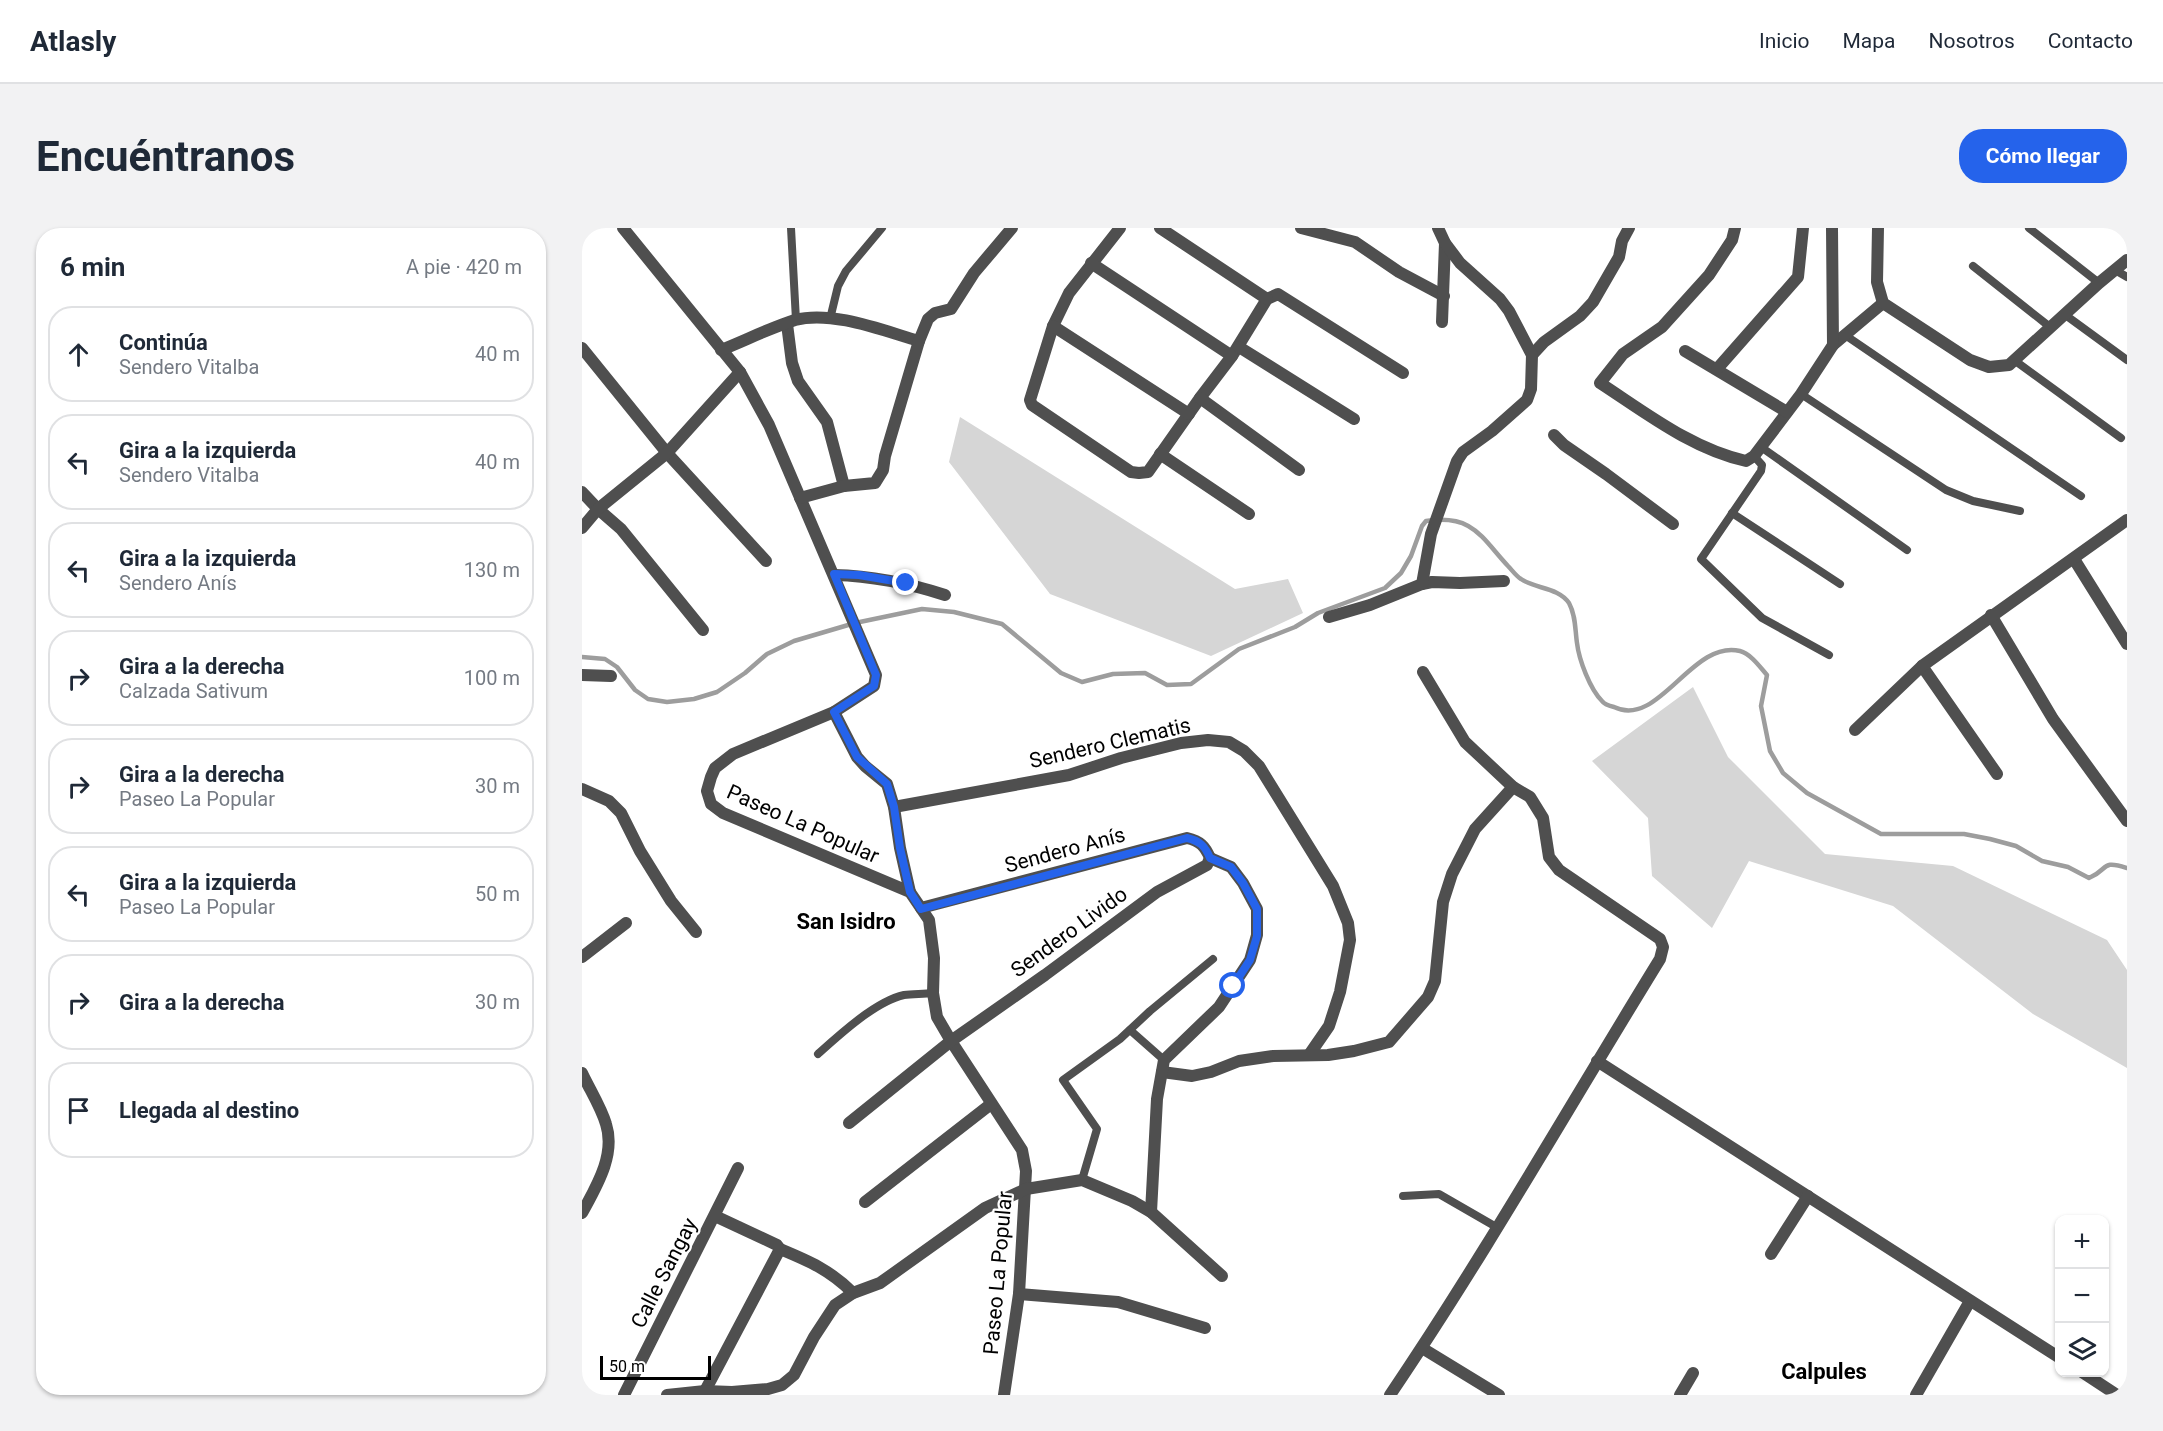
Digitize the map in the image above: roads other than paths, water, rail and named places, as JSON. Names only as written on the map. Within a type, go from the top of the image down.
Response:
[{"type":"street","name":"Paseo La Popular","points":[[623,228],[741,372],[769,424],[876,675],[874,686],[834,712],[733,754],[716,768],[707,791],[711,804],[723,813],[910,892],[929,920],[934,958],[933,993],[937,1017],[1022,1150],[1026,1171],[1019,1294],[1004,1395]]},
{"type":"street","points":[[800,498],[844,486],[875,483],[883,470],[885,456],[919,341],[928,319],[935,313],[951,309],[974,273],[1012,228]]},
{"type":"street","points":[[1120,228],[1069,292],[1053,326],[1030,400],[1032,405],[1131,472],[1148,472],[1200,398],[1236,352],[1267,299],[1278,294],[1403,374]]},
{"type":"street","points":[[1160,228],[1267,299]]},
{"type":"street","points":[[1301,228],[1355,242],[1399,272],[1444,296]]},
{"type":"street","points":[[1422,584],[1431,534],[1457,461],[1463,452],[1492,431],[1527,400],[1532,389],[1532,355],[1509,311],[1500,299],[1460,263],[1445,243],[1438,228]]},
{"type":"street","points":[[1532,355],[1544,342],[1580,315],[1593,302],[1619,256],[1622,241],[1629,228]]},
{"type":"street","points":[[1735,228],[1732,240],[1709,275],[1662,327],[1623,354],[1600,383],[1645,413],[1705,448],[1746,461],[1758,451],[1801,394],[1833,345],[1883,303]]},
{"type":"street","points":[[1717,369],[1798,277],[1803,228]]},
{"type":"street","points":[[1832,228],[1833,345]]},
{"type":"street","points":[[1878,228],[1877,282],[1883,303],[1970,360],[1989,367],[2009,365],[2127,260]]},
{"type":"street","points":[[1442,322],[1445,243]]},
{"type":"street","points":[[1090,263],[1236,352],[1354,419]]},
{"type":"street","points":[[721,350],[791,322],[811,318],[845,320],[919,341]]},
{"type":"street","points":[[791,322],[792,363],[798,381],[827,422],[844,486]]},
{"type":"street","points":[[1053,326],[1189,414]]},
{"type":"street","points":[[582,348],[667,453],[766,561]]},
{"type":"street","points":[[1685,351],[1787,412]]},
{"type":"street","points":[[582,528],[598,509],[667,453],[741,372]]},
{"type":"street","points":[[1200,398],[1299,470]]},
{"type":"street","points":[[1554,435],[1564,445],[1673,524]]},
{"type":"street","points":[[1160,454],[1249,514]]},
{"type":"street","points":[[582,492],[621,529],[703,630]]},
{"type":"street","points":[[1856,730],[1922,666],[2127,520]]},
{"type":"street","points":[[2074,559],[2127,644]]},
{"type":"street","points":[[834,574],[859,575],[906,583],[945,595]]},
{"type":"street","points":[[1329,617],[1370,605],[1422,584],[1504,581]]},
{"type":"street","points":[[1991,615],[2053,719],[2127,821]]},
{"type":"street","points":[[1922,666],[1998,774]]},
{"type":"street","points":[[1390,1395],[1498,1228],[1561,1125],[1597,1061],[1660,959],[1663,947],[1660,939],[1559,870],[1549,858],[1543,818],[1530,797],[1513,787],[1465,742],[1424,672]]},
{"type":"street","points":[[582,675],[611,676]]},
{"type":"street","points":[[834,712],[857,757],[887,784],[894,807],[910,892]]},
{"type":"street","name":"Sendero Clematis","points":[[894,807],[1069,776],[1121,758],[1181,743],[1208,740],[1229,742],[1244,751],[1259,766],[1334,886],[1348,923],[1350,940],[1340,992],[1329,1026],[1309,1055]]},
{"type":"street","points":[[1151,1212],[1157,1099],[1163,1066],[1192,1076],[1211,1072],[1239,1061],[1273,1056],[1354,1051],[1389,1042],[1428,997],[1435,981],[1443,902],[1452,874],[1474,829],[1513,787]]},
{"type":"street","points":[[582,789],[609,801],[621,813],[639,851],[671,901],[696,932]]},
{"type":"street","name":"Sendero Anís","points":[[921,909],[1187,838],[1198,840],[1206,847],[1210,858],[1231,867],[1243,883],[1257,909],[1257,936],[1250,960],[1219,1007],[1163,1066]]},
{"type":"street","name":"Sendero Livido","points":[[849,1123],[951,1041],[1045,975],[1156,892],[1207,865],[1210,858]]},
{"type":"street","points":[[582,957],[626,922]]},
{"type":"street","points":[[1597,1061],[2055,1355]]},
{"type":"street","points":[[582,1073],[607,1126],[608,1154],[598,1183],[582,1212]]},
{"type":"street","points":[[865,1202],[991,1104]]},
{"type":"street","name":"Calle Sangay","points":[[624,1395],[738,1168]]},
{"type":"street","points":[[667,1395],[705,1390],[732,1392],[768,1389],[782,1385],[794,1375],[814,1337],[835,1305],[853,1293],[880,1283],[985,1208],[1026,1189],[1082,1180],[1132,1201],[1151,1212],[1222,1276]]},
{"type":"street","points":[[1771,1254],[1808,1196]]},
{"type":"street","points":[[715,1216],[821,1267],[853,1293]]},
{"type":"street","points":[[705,1390],[780,1249]]},
{"type":"street","points":[[1019,1294],[1118,1302],[1205,1328]]},
{"type":"street","points":[[1916,1395],[1970,1301]]},
{"type":"street","points":[[1422,1348],[1499,1395]]},
{"type":"street","points":[[1680,1395],[1693,1373]]},
{"type":"street","points":[[2090,1377],[2117,1395]]},
{"type":"lane","points":[[791,228],[791,322]]},
{"type":"lane","points":[[830,319],[838,286],[846,272],[882,228]]},
{"type":"lane","points":[[2030,228],[2099,283]]},
{"type":"lane","points":[[1973,266],[2050,327]]},
{"type":"lane","points":[[2115,270],[2127,277]]},
{"type":"lane","points":[[2064,314],[2127,360]]},
{"type":"lane","points":[[1845,335],[2081,496]]},
{"type":"lane","points":[[2014,360],[2121,438]]},
{"type":"lane","points":[[1801,394],[1946,490],[1972,501],[2020,511]]},
{"type":"lane","points":[[1758,451],[1762,465],[1761,471],[1701,559],[1762,618],[1829,655]]},
{"type":"lane","points":[[1758,451],[1906,550]]},
{"type":"lane","points":[[1732,513],[1840,584]]},
{"type":"lane","points":[[1082,1180],[1097,1129],[1063,1080],[1130,1030],[1213,959]]},
{"type":"lane","points":[[818,1054],[865,1015],[885,1004],[902,996],[933,993]]},
{"type":"lane","points":[[1130,1030],[1163,1066]]},
{"type":"lane","points":[[1403,1196],[1439,1194],[1498,1228]]},
{"type":"waterway","points":[[582,657],[605,659],[617,667],[635,690],[648,699],[667,702],[694,699],[717,692],[745,673],[767,654],[794,641],[855,623],[922,609],[954,612],[1002,624],[1061,673],[1082,682],[1113,674],[1145,673],[1167,685],[1191,684],[1239,649],[1295,627],[1318,613],[1385,588],[1401,573],[1426,521],[1455,521],[1483,537],[1519,578],[1553,591],[1569,603],[1583,666],[1593,689],[1606,704],[1630,710],[1646,706],[1706,658],[1723,651],[1740,651],[1752,658],[1767,675],[1761,706],[1770,751],[1783,773],[1807,793],[1881,834],[1964,834],[1990,839],[2016,846],[2042,861],[2068,867],[2089,878],[2108,865],[2127,868]]},
{"type":"district","name":"San Isidro","points":[[846,921]]},
{"type":"district","name":"Calpules","points":[[1824,1371]]}]
